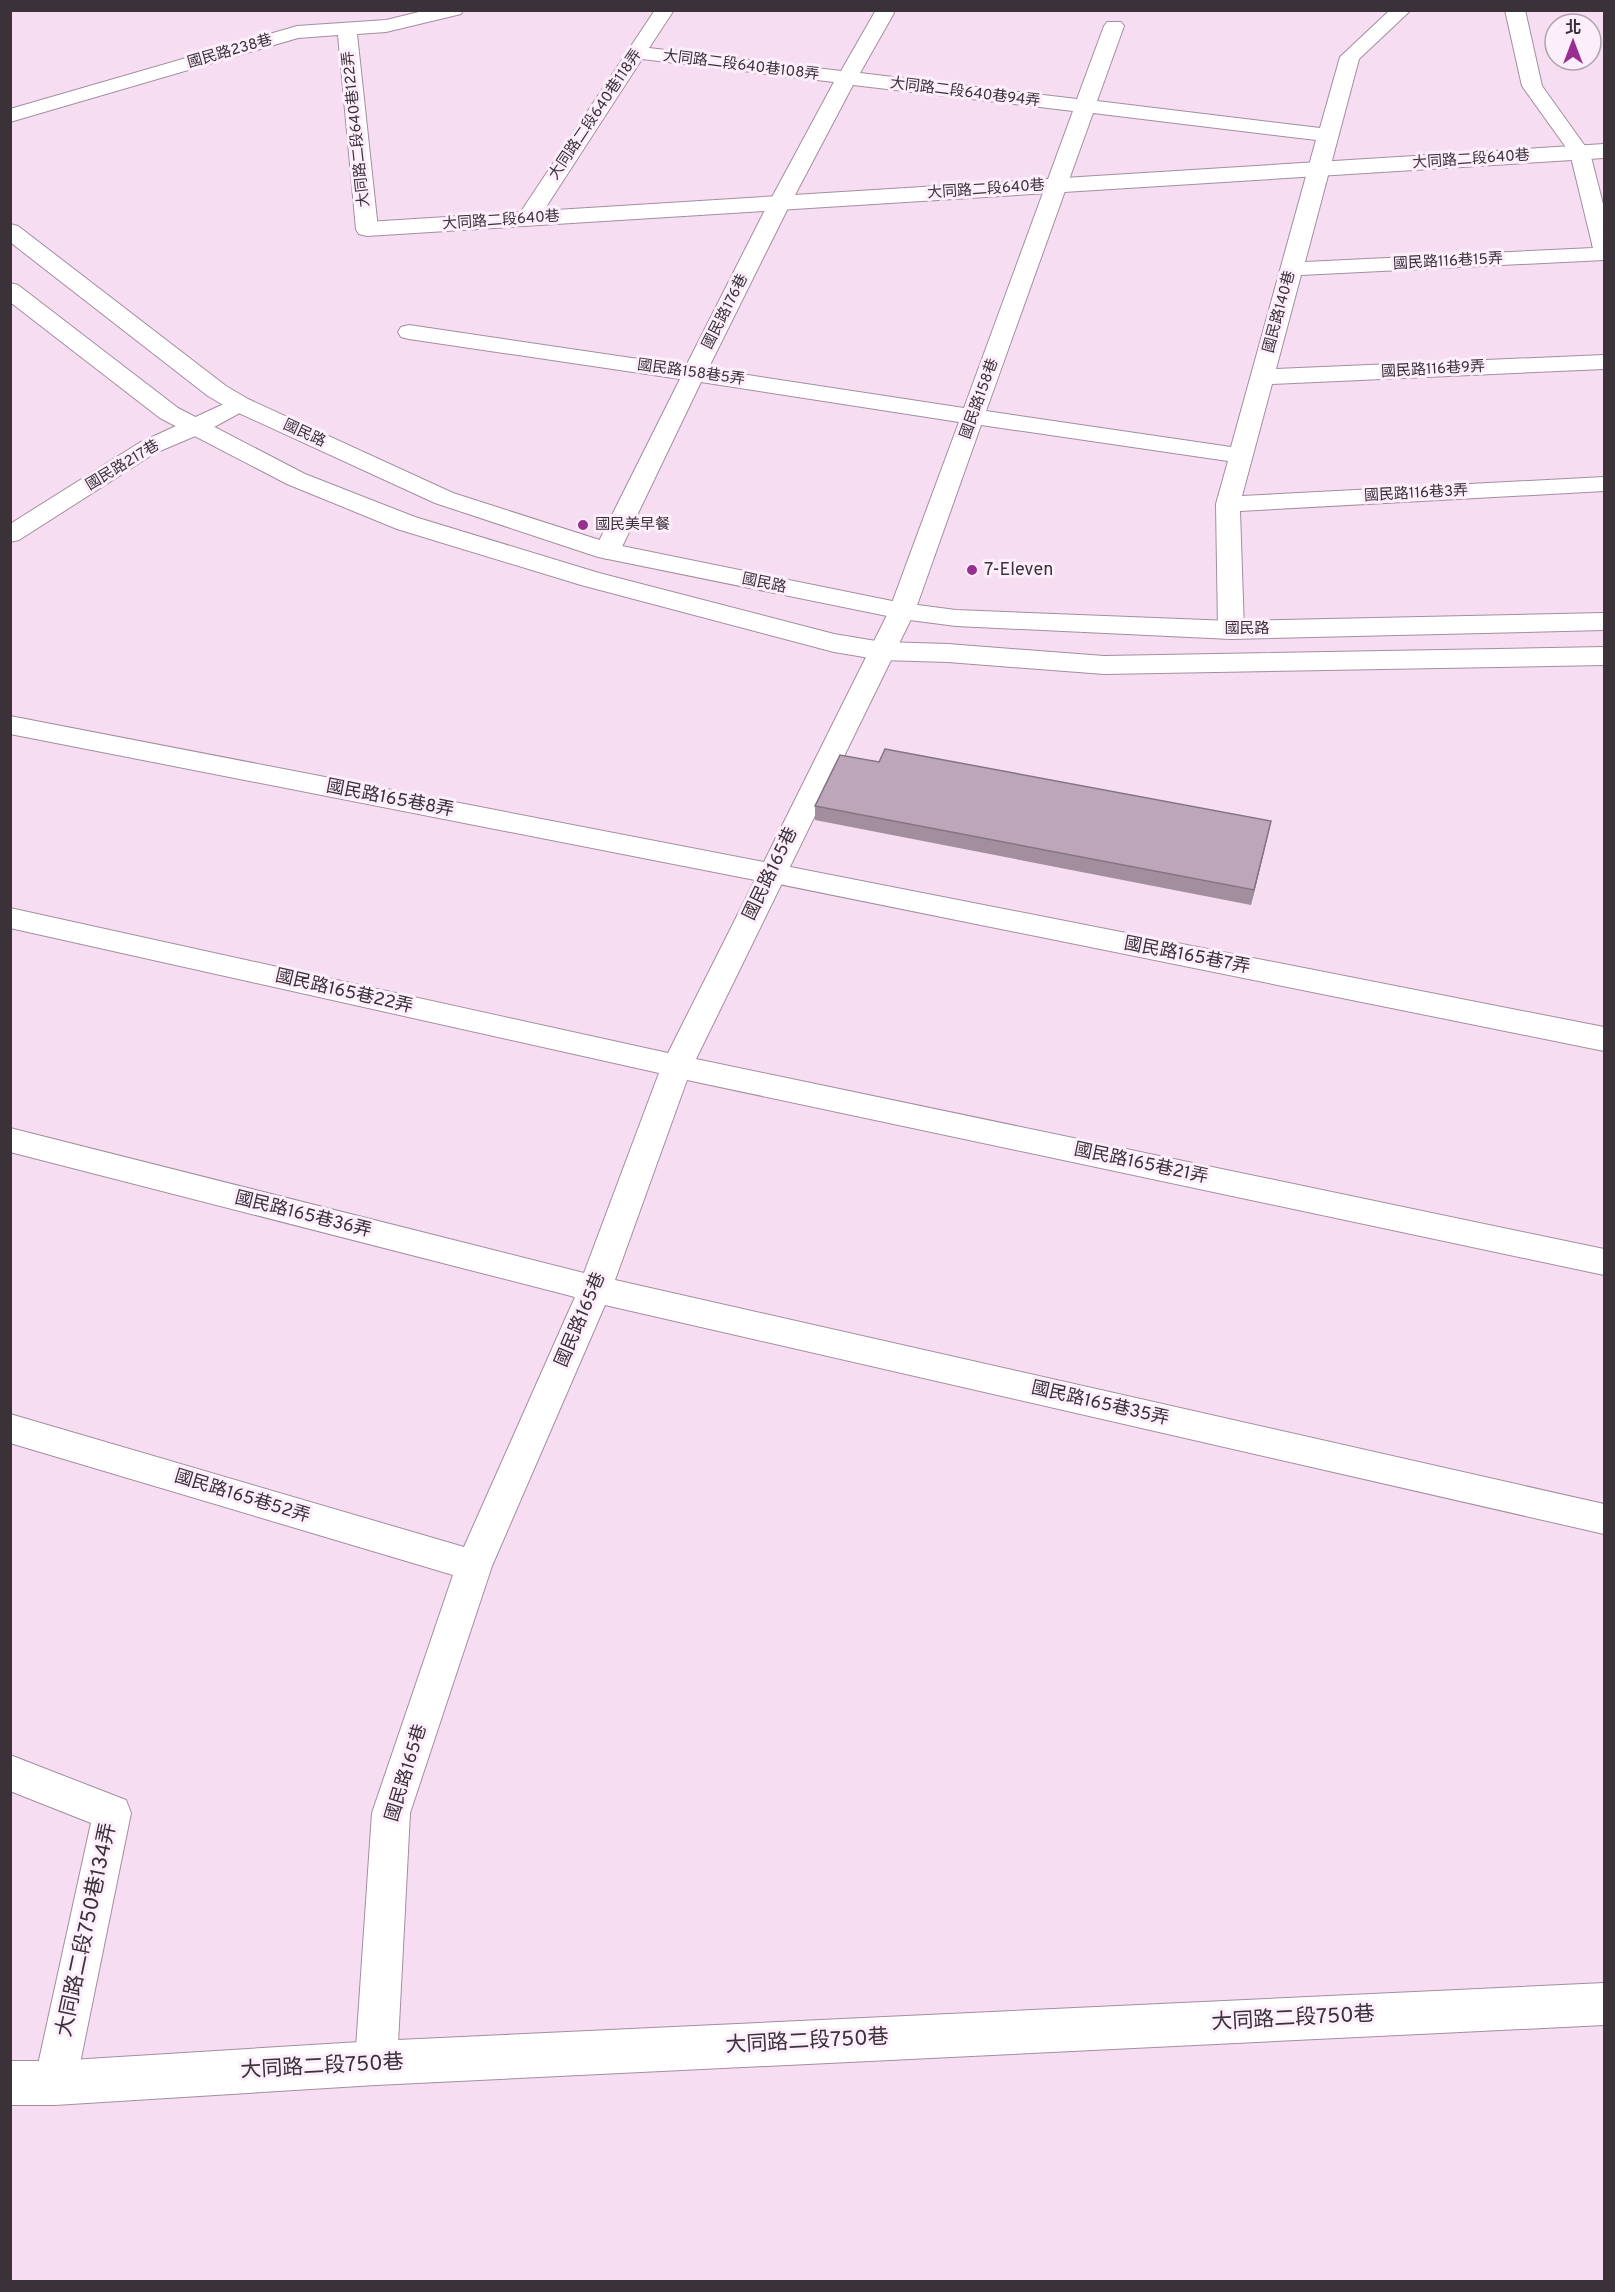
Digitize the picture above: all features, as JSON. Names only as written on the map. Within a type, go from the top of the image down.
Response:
[{"type":"street","name":"大同路二段640巷","points":[[367,229],[1605,151]]},
{"type":"street","name":"國民路","points":[[10,231],[217,391],[239,404],[444,498],[607,551],[902,611],[956,618],[1231,630],[1605,622]]},
{"type":"street","name":"國民路","points":[[10,290],[169,413],[296,478],[406,523],[601,582],[834,643],[882,651],[948,653],[1104,665],[1605,656]]},
{"type":"street","name":"國民路165巷7弄","points":[[771,873],[1605,1039]]},
{"type":"street","name":"大同路二段750巷","points":[[10,2083],[55,2083],[376,2063],[1605,2004]]},
{"type":"lane","name":"國民路238巷","points":[[10,116],[297,32],[386,26],[454,10]]},
{"type":"lane","name":"大同路二段640巷118弄","points":[[527,219],[665,10]]},
{"type":"lane","name":"國民路140巷","points":[[1231,630],[1228,504],[1291,269],[1350,57],[1402,10]]},
{"type":"lane","points":[[1515,10],[1532,86],[1580,153],[1604,248]]},
{"type":"lane","name":"大同路二段640巷108弄","points":[[781,203],[845,79],[884,13]]},
{"type":"lane","points":[[1058,186],[1114,26]]},
{"type":"lane","name":"大同路二段640巷122弄","points":[[347,29],[367,229]]},
{"type":"lane","name":"大同路二段640巷108弄","points":[[638,53],[845,79]]},
{"type":"lane","name":"大同路二段640巷94弄","points":[[845,79],[1328,135]]},
{"type":"lane","name":"國民路158巷","points":[[902,611],[1058,186]]},
{"type":"lane","name":"國民路176巷","points":[[607,551],[781,203]]},
{"type":"lane","name":"國民路116巷15弄","points":[[1291,269],[1604,248]]},
{"type":"lane","name":"國民路158巷5弄","points":[[409,332],[695,373],[973,418]]},
{"type":"lane","name":"國民路116巷9弄","points":[[1262,377],[1605,362]]},
{"type":"lane","name":"國民路217巷","points":[[10,535],[147,448],[197,427],[239,404]]},
{"type":"lane","points":[[973,418],[1241,456]]},
{"type":"lane","name":"國民路116巷3弄","points":[[1228,504],[1605,484]]},
{"type":"lane","name":"國民路165巷","points":[[376,2063],[391,1814],[474,1566],[595,1289],[677,1066],[902,611]]},
{"type":"lane","name":"國民路165巷8弄","points":[[11,726],[771,873]]},
{"type":"lane","name":"國民路165巷22弄","points":[[10,918],[677,1066]]},
{"type":"lane","name":"國民路165巷21弄","points":[[677,1066],[1605,1262]]},
{"type":"lane","name":"國民路165巷36弄","points":[[10,1140],[595,1289]]},
{"type":"lane","name":"國民路165巷35弄","points":[[595,1289],[1605,1519]]},
{"type":"lane","name":"國民路165巷52弄","points":[[10,1428],[474,1566]]},
{"type":"lane","name":"大同路二段750巷134弄","points":[[10,1773],[112,1814],[55,2083]]},
{"type":"building","points":[[885,749],[1271,821],[1254,890],[815,806],[840,755],[879,762]]},
{"type":"place","name":"國民美早餐","points":[[583,525]]},
{"type":"place","name":"7-Eleven","points":[[972,570]]}]
